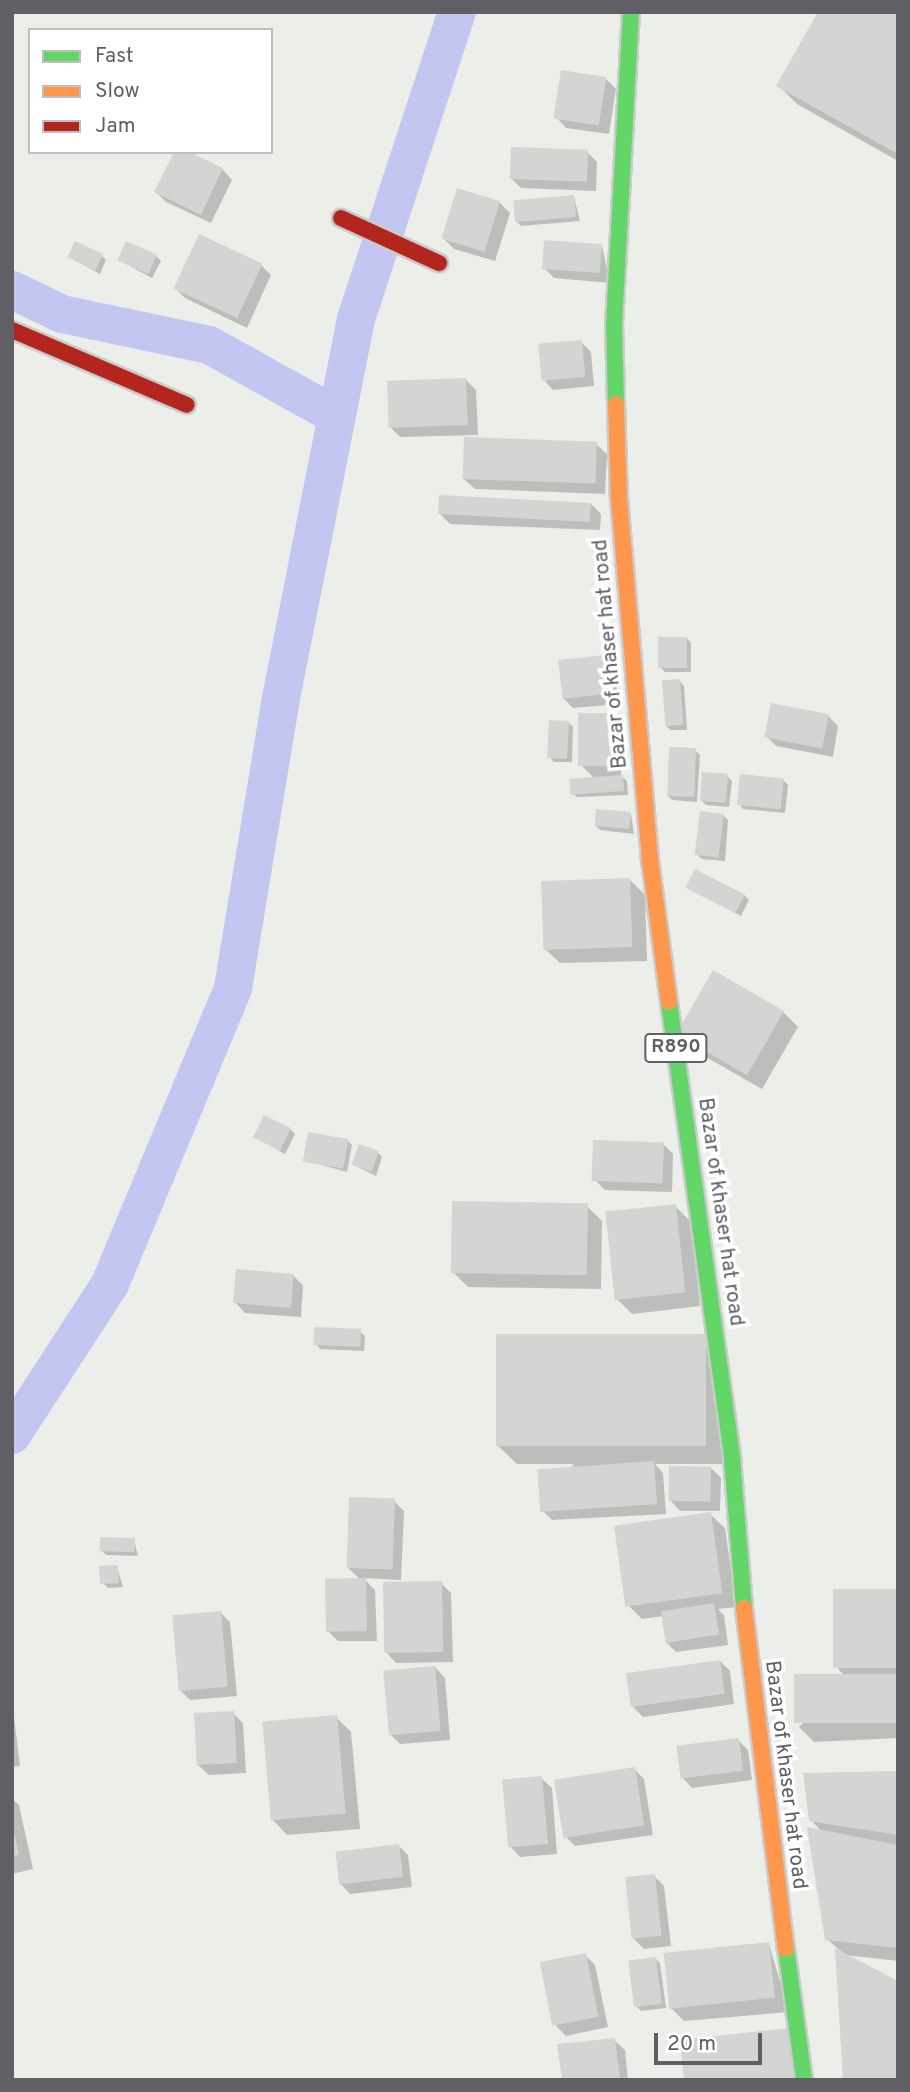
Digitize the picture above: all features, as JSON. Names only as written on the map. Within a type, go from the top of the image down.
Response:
[{"type":"main road","name":"Bazar of khaser hat road","points":[[631,12],[614,324],[619,498],[650,860],[732,1458],[747,1652],[804,2080]]},
{"type":"main road","points":[[341,218],[439,263]]},
{"type":"main road","points":[[12,330],[187,405]]},
{"type":"building","points":[[818,12],[898,12],[898,154],[776,86]]},
{"type":"building","points":[[561,70],[606,77],[599,126],[553,118]]},
{"type":"building","points":[[511,147],[588,150],[587,182],[510,179]]},
{"type":"building","points":[[173,154],[194,154],[223,168],[201,215],[154,192]]},
{"type":"building","points":[[457,188],[500,201],[485,252],[442,239]]},
{"type":"building","points":[[574,195],[576,217],[515,222],[513,200]]},
{"type":"building","points":[[199,234],[262,264],[237,318],[174,288]]},
{"type":"building","points":[[544,240],[602,244],[600,273],[542,269]]},
{"type":"building","points":[[75,241],[103,254],[95,270],[67,257]]},
{"type":"building","points":[[126,241],[157,255],[149,274],[117,260]]},
{"type":"building","points":[[582,340],[585,377],[541,381],[538,344]]},
{"type":"building","points":[[466,378],[468,425],[389,428],[387,381]]},
{"type":"building","points":[[464,437],[597,442],[595,484],[463,479]]},
{"type":"building","points":[[439,495],[591,503],[590,522],[438,514]]},
{"type":"building","points":[[658,637],[687,637],[687,668],[658,668]]},
{"type":"building","points":[[605,655],[609,694],[562,699],[558,660]]},
{"type":"building","points":[[680,679],[683,725],[665,726],[662,680]]},
{"type":"building","points":[[771,703],[829,714],[822,749],[764,737]]},
{"type":"building","points":[[578,713],[610,713],[610,766],[578,766]]},
{"type":"building","points":[[549,720],[569,721],[567,759],[547,758]]},
{"type":"building","points":[[669,747],[696,748],[694,797],[667,796]]},
{"type":"building","points":[[702,772],[728,774],[726,803],[700,801]]},
{"type":"building","points":[[740,774],[784,779],[781,809],[737,805]]},
{"type":"building","points":[[623,775],[624,791],[570,795],[569,779]]},
{"type":"building","points":[[596,809],[631,812],[629,829],[595,826]]},
{"type":"building","points":[[700,811],[724,814],[718,858],[695,855]]},
{"type":"building","points":[[695,869],[745,894],[735,913],[685,888]]},
{"type":"building","points":[[630,878],[632,947],[543,950],[541,881]]},
{"type":"building","points":[[713,970],[784,1011],[747,1075],[676,1034]]},
{"type":"building","points":[[264,1115],[291,1128],[280,1151],[253,1137]]},
{"type":"building","points":[[308,1132],[348,1139],[343,1169],[303,1162]]},
{"type":"building","points":[[593,1140],[664,1142],[663,1183],[592,1181]]},
{"type":"building","points":[[359,1144],[379,1151],[372,1172],[352,1165]]},
{"type":"building","points":[[452,1201],[588,1203],[587,1275],[451,1273]]},
{"type":"building","points":[[676,1204],[685,1293],[615,1300],[605,1211]]},
{"type":"building","points":[[236,1269],[294,1274],[291,1308],[233,1303]]},
{"type":"building","points":[[314,1327],[361,1329],[360,1347],[313,1345]]},
{"type":"building","points":[[496,1334],[706,1334],[706,1446],[496,1446]]},
{"type":"building","points":[[654,1461],[657,1504],[540,1512],[537,1469]]},
{"type":"building","points":[[669,1466],[711,1467],[710,1502],[668,1501]]},
{"type":"building","points":[[349,1497],[395,1499],[392,1570],[347,1568]]},
{"type":"building","points":[[711,1512],[722,1593],[625,1607],[614,1526]]},
{"type":"building","points":[[100,1537],[135,1538],[134,1552],[100,1551]]},
{"type":"building","points":[[118,1565],[119,1583],[100,1584],[99,1566]]},
{"type":"building","points":[[366,1578],[367,1631],[326,1632],[325,1579]]},
{"type":"building","points":[[442,1581],[443,1652],[384,1653],[383,1582]]},
{"type":"building","points":[[833,1589],[898,1589],[898,1668],[833,1668]]},
{"type":"building","points":[[714,1603],[719,1635],[666,1643],[661,1611]]},
{"type":"building","points":[[221,1611],[228,1687],[179,1691],[172,1615]]},
{"type":"building","points":[[720,1660],[725,1694],[631,1707],[626,1673]]},
{"type":"building","points":[[435,1666],[441,1731],[389,1735],[383,1671]]},
{"type":"building","points":[[794,1674],[898,1674],[898,1723],[794,1723]]},
{"type":"building","points":[[234,1711],[237,1763],[197,1765],[194,1713]]},
{"type":"building","points":[[337,1715],[346,1814],[271,1820],[262,1722]]},
{"type":"building","points":[[739,1738],[743,1771],[680,1778],[676,1746]]},
{"type":"building","points":[[635,1767],[644,1825],[563,1838],[554,1780]]},
{"type":"building","points":[[898,1771],[898,1835],[809,1821],[803,1773]]},
{"type":"building","points":[[542,1776],[548,1844],[508,1847],[502,1779]]},
{"type":"building","points":[[807,1827],[898,1845],[898,1948],[825,1940]]},
{"type":"building","points":[[12,1829],[19,1855],[12,1856]]},
{"type":"building","points":[[399,1844],[403,1877],[339,1885],[335,1852]]},
{"type":"building","points":[[655,1874],[661,1936],[632,1939],[625,1877]]},
{"type":"building","points":[[769,1942],[775,1998],[669,2009],[664,1953]]},
{"type":"building","points":[[835,1948],[898,1981],[898,2080],[843,2080]]},
{"type":"building","points":[[586,1953],[598,2017],[552,2026],[540,1962]]},
{"type":"building","points":[[656,1957],[662,2004],[634,2007],[628,1960]]},
{"type":"building","points":[[790,2028],[796,2080],[684,2080],[680,2040]]},
{"type":"building","points":[[615,2038],[620,2080],[562,2080],[557,2044]]},
{"type":"waterway","points":[[12,1435],[110,1284],[233,988],[281,698],[356,319],[457,12]]},
{"type":"waterway","points":[[12,290],[62,314],[209,345],[337,416]]},
{"type":"traffic: fast","points":[[616,404],[614,324],[631,12]]},
{"type":"traffic: fast","points":[[669,1002],[732,1458],[744,1608]]},
{"type":"traffic: fast","points":[[786,1948],[804,2080]]},
{"type":"traffic: slow","points":[[616,404],[619,498],[650,860],[669,1002]]},
{"type":"traffic: slow","points":[[744,1608],[786,1948]]},
{"type":"traffic: jam","points":[[341,218],[439,263]]},
{"type":"traffic: jam","points":[[12,330],[187,405]]}]
